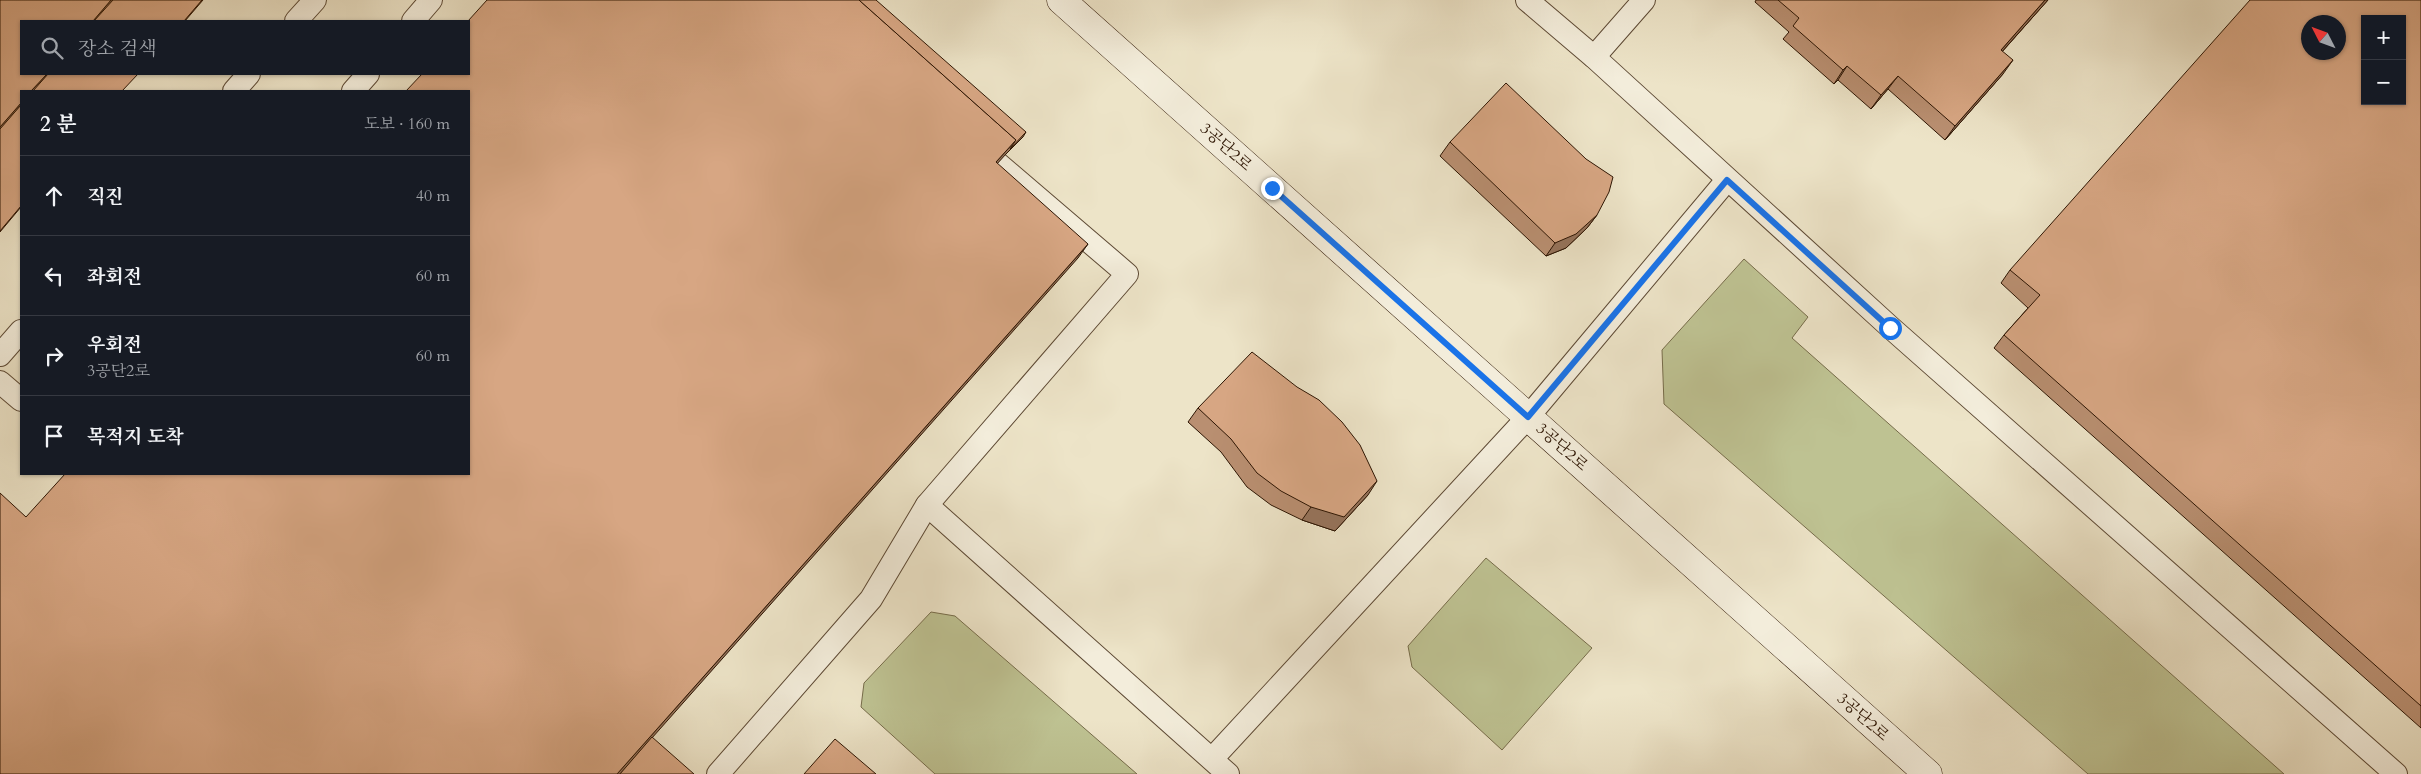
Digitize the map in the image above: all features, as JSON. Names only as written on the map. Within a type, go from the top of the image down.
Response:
[{"type":"street","name":"3공단2로","points":[[1061,0],[1928,774]]},
{"type":"lane","points":[[297,20],[315,0]]},
{"type":"lane","points":[[414,20],[432,0]]},
{"type":"lane","points":[[1527,0],[1594,57],[1727,180],[2396,774]]},
{"type":"lane","points":[[1594,57],[1644,0]]},
{"type":"lane","points":[[235,90],[248,75]]},
{"type":"lane","points":[[354,90],[367,75]]},
{"type":"lane","points":[[718,774],[871,599],[927,505],[1126,274],[960,130]]},
{"type":"lane","points":[[927,505],[1220,767],[1528,417],[1727,180]]},
{"type":"lane","points":[[0,355],[20,332]]},
{"type":"lane","points":[[0,382],[20,399]]},
{"type":"green space","points":[[1744,259],[1808,317],[1792,338],[2284,774],[2088,774],[1664,404],[1662,350]]},
{"type":"green space","points":[[1486,558],[1592,648],[1502,750],[1412,667],[1408,646]]},
{"type":"green space","points":[[931,612],[955,616],[1137,774],[935,774],[861,707],[864,683]]},
{"type":"building","points":[[0,0],[111,0],[94,20],[20,20],[20,75],[46,75],[32,90],[20,90],[20,104],[0,127]]},
{"type":"building","points":[[113,0],[202,0],[185,20],[95,20]]},
{"type":"building","points":[[487,0],[859,0],[1016,140],[996,162],[1088,244],[617,774],[0,774],[0,493],[26,517],[64,475],[470,475],[470,90],[407,90],[421,75],[470,75],[469,20]]},
{"type":"building","points":[[859,0],[876,0],[1026,132],[1010,149],[1016,140]]},
{"type":"building","points":[[1778,0],[2045,0],[2001,50],[2013,60],[1955,126],[1898,76],[1881,95],[1847,66],[1843,70],[1793,26],[1799,18]]},
{"type":"building","points":[[2250,0],[2421,0],[2421,706],[2004,335],[2040,295],[2010,270]]},
{"type":"building","points":[[47,75],[137,75],[123,90],[34,90]]},
{"type":"building","points":[[1506,83],[1586,159],[1613,177],[1609,192],[1597,215],[1576,234],[1555,243],[1450,142]]},
{"type":"building","points":[[20,106],[20,207],[0,231],[0,129]]},
{"type":"building","points":[[1252,352],[1297,387],[1319,400],[1342,422],[1360,445],[1377,481],[1344,517],[1311,507],[1281,491],[1257,473],[1231,439],[1198,408]]},
{"type":"building","points":[[652,737],[694,774],[620,774]]},
{"type":"building","points":[[835,739],[876,774],[804,774]]},
{"type":"route","points":[[1272,188],[1528,417],[1727,180],[1890,328]]}]
